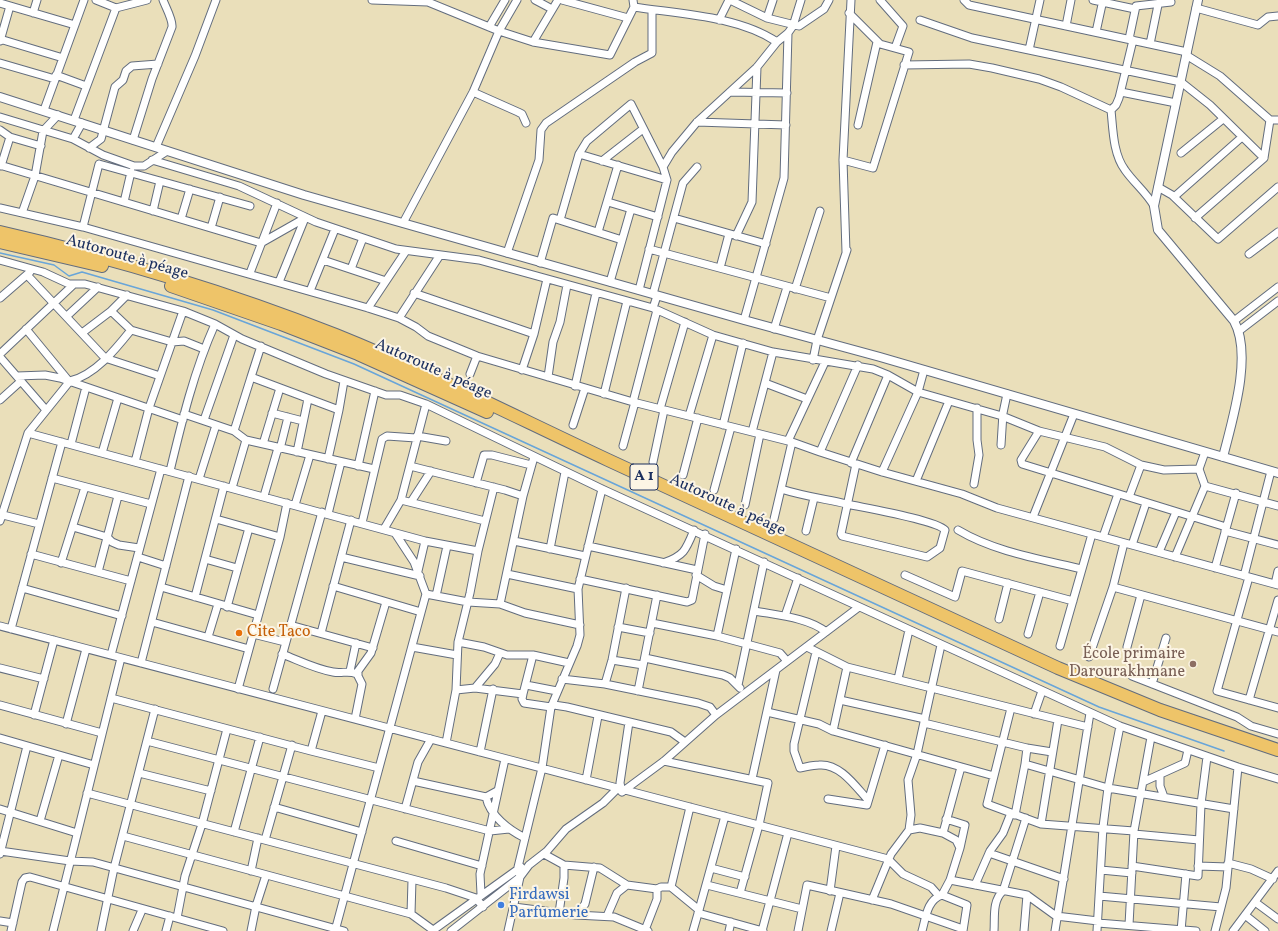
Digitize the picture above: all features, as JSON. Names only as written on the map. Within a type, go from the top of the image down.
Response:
[{"type":"highway","name":"A 1","points":[[0,232],[87,254],[231,296],[338,336],[446,384],[1058,668],[1160,710],[1278,750]]},
{"type":"highway","name":"Autoroute à péage","points":[[0,242],[88,262],[158,282],[281,324],[358,354],[1056,676],[1155,716],[1278,758]]},
{"type":"street","points":[[33,13],[37,0]]},
{"type":"street","points":[[44,110],[84,0]]},
{"type":"street","points":[[96,0],[116,8],[144,0]]},
{"type":"street","points":[[133,140],[172,27],[173,22],[168,14],[163,0]]},
{"type":"street","points":[[156,147],[216,5],[216,0]]},
{"type":"street","points":[[372,0],[428,1],[499,31],[533,42],[610,55],[634,4],[652,10],[719,20],[766,35],[777,42]]},
{"type":"street","points":[[490,27],[505,0]]},
{"type":"street","points":[[403,223],[473,92],[499,31],[517,0]]},
{"type":"street","points":[[535,0],[552,10]]},
{"type":"street","points":[[533,42],[558,0]]},
{"type":"street","points":[[562,0],[628,18]]},
{"type":"street","points":[[719,20],[729,0],[767,18],[793,26],[799,26],[824,9],[829,0]]},
{"type":"street","points":[[767,18],[773,0]]},
{"type":"street","points":[[663,167],[672,152],[697,122],[757,67],[777,42],[788,33],[793,26],[801,0]]},
{"type":"street","points":[[813,360],[817,340],[847,251],[843,160],[849,13],[851,0]]},
{"type":"street","points":[[880,0],[903,26],[895,48]]},
{"type":"street","points":[[964,0],[969,5],[1150,44],[1187,54],[1220,76],[1274,120],[1264,158],[1195,218]]},
{"type":"street","points":[[1029,50],[1040,0]]},
{"type":"street","points":[[1066,26],[1071,0]]},
{"type":"street","points":[[1093,0],[1135,9]]},
{"type":"street","points":[[1096,32],[1103,1]]},
{"type":"street","points":[[1111,110],[1116,105],[1121,92],[1136,6],[1158,5],[1172,2]]},
{"type":"street","points":[[0,3],[75,25]]},
{"type":"street","points":[[1223,457],[1237,396],[1241,350],[1239,331],[1234,321],[1158,230],[1154,206],[1197,4],[1258,25],[1268,17],[1278,16]]},
{"type":"street","points":[[1150,44],[1158,5]]},
{"type":"street","points":[[10,6],[0,40],[63,58]]},
{"type":"street","points":[[74,120],[116,8]]},
{"type":"street","points":[[507,253],[539,160],[541,130],[546,123],[635,62],[652,53],[652,10]]},
{"type":"street","points":[[843,160],[873,168],[909,52],[880,44],[849,13]]},
{"type":"street","points":[[920,20],[972,38],[1181,82],[1264,158]]},
{"type":"street","points":[[744,320],[784,178],[788,33]]},
{"type":"street","points":[[858,125],[877,42]]},
{"type":"street","points":[[0,63],[86,86]]},
{"type":"street","points":[[88,148],[101,139],[115,87],[122,80],[126,71],[132,66],[158,64]]},
{"type":"street","points":[[904,66],[969,64],[992,68],[1039,79],[1074,92],[1085,99],[1111,110]]},
{"type":"street","points":[[720,268],[733,235],[752,202],[757,67]]},
{"type":"street","points":[[473,92],[522,114],[526,123]]},
{"type":"street","points":[[730,92],[787,93]]},
{"type":"street","points":[[1121,92],[1176,103]]},
{"type":"street","points":[[2,99],[44,110],[304,195],[540,263],[924,370],[1275,472],[1263,501],[1237,621],[1217,691],[1278,708]]},
{"type":"street","points":[[560,220],[579,154],[587,141],[631,104],[663,167],[667,180],[639,290]]},
{"type":"street","points":[[1111,110],[1118,157],[1124,170],[1146,193],[1154,206]]},
{"type":"street","points":[[22,213],[35,176],[44,131],[58,115]]},
{"type":"street","points":[[0,117],[73,139],[102,155],[134,166],[144,166],[167,151]]},
{"type":"street","points":[[1181,153],[1223,119]]},
{"type":"street","points":[[697,122],[786,125]]},
{"type":"street","points":[[73,139],[82,123]]},
{"type":"street","points":[[602,161],[643,129]]},
{"type":"street","points":[[0,130],[10,137],[41,146]]},
{"type":"street","points":[[10,137],[1,165],[261,243],[305,218]]},
{"type":"street","points":[[1174,197],[1242,137]]},
{"type":"street","points":[[579,154],[667,180]]},
{"type":"street","points":[[152,160],[239,186],[277,203],[305,218],[406,251],[479,260],[655,309],[713,335],[773,352],[825,362],[858,365],[888,375],[918,392],[1002,416],[1039,431],[1105,447],[1141,465],[1164,470],[1199,470]]},
{"type":"street","points":[[83,227],[100,164],[250,206]]},
{"type":"street","points":[[598,232],[618,166]]},
{"type":"street","points":[[623,446],[655,309],[655,295],[664,253],[683,183],[697,167]]},
{"type":"street","points":[[124,202],[131,172]]},
{"type":"street","points":[[153,211],[160,181]]},
{"type":"street","points":[[1158,187],[1174,197],[1218,239],[1278,187]]},
{"type":"street","points":[[181,219],[190,189]]},
{"type":"street","points":[[211,228],[220,197]]},
{"type":"street","points":[[608,202],[658,217]]},
{"type":"street","points":[[250,273],[277,203]]},
{"type":"street","points":[[0,208],[83,227],[250,273],[368,308],[399,318],[416,327],[428,336],[477,356],[604,394],[790,442],[854,464],[962,494],[997,508],[1276,585],[1278,571]]},
{"type":"street","points":[[610,282],[631,208]]},
{"type":"street","points":[[774,329],[820,211]]},
{"type":"street","points":[[279,282],[305,218]]},
{"type":"street","points":[[540,263],[553,218],[622,240]]},
{"type":"street","points":[[674,218],[766,244]]},
{"type":"street","points":[[310,291],[335,229]]},
{"type":"street","points":[[1250,254],[1278,232]]},
{"type":"street","points":[[351,269],[363,238]]},
{"type":"street","points":[[649,249],[831,298]]},
{"type":"street","points":[[368,308],[406,251]]},
{"type":"street","points":[[399,318],[440,255]]},
{"type":"street","points":[[0,260],[32,268],[73,285],[85,284],[183,311],[215,324],[234,335],[344,381],[386,395],[400,394],[426,404],[602,489],[705,534],[859,607],[1090,713],[1120,726],[1207,757],[1278,779]]},
{"type":"street","points":[[323,260],[386,281]]},
{"type":"street","points":[[0,298],[28,276],[32,268]]},
{"type":"street","points":[[28,276],[105,358],[160,376]]},
{"type":"street","points":[[522,370],[534,334],[547,279]]},
{"type":"street","points":[[0,354],[73,285]]},
{"type":"street","points":[[548,377],[553,342],[560,322],[567,285]]},
{"type":"street","points":[[1234,321],[1278,287]]},
{"type":"street","points":[[67,316],[98,288]]},
{"type":"street","points":[[575,386],[596,293]]},
{"type":"street","points":[[414,294],[534,334]]},
{"type":"street","points":[[82,332],[111,311],[126,295]]},
{"type":"street","points":[[604,394],[627,301]]},
{"type":"street","points":[[1239,331],[1278,301]]},
{"type":"street","points":[[1266,310],[1278,310]]},
{"type":"street","points":[[111,311],[131,330],[172,342],[184,342],[204,349]]},
{"type":"street","points":[[135,462],[149,408],[183,311]]},
{"type":"street","points":[[654,462],[662,409],[685,322]]},
{"type":"street","points":[[170,471],[204,349],[215,324]]},
{"type":"street","points":[[26,329],[70,381]]},
{"type":"street","points":[[39,524],[1,518],[28,433],[70,381],[85,376],[105,358],[131,330]]},
{"type":"street","points":[[204,420],[234,335]]},
{"type":"street","points":[[689,416],[713,335]]},
{"type":"street","points":[[723,424],[743,343]]},
{"type":"street","points":[[234,430],[260,346]]},
{"type":"street","points":[[752,432],[773,352]]},
{"type":"street","points":[[470,374],[477,356]]},
{"type":"street","points":[[0,357],[46,410]]},
{"type":"street","points":[[774,519],[790,442],[807,399],[825,362]]},
{"type":"street","points":[[820,452],[858,365]]},
{"type":"street","points":[[882,472],[918,392],[924,370]]},
{"type":"street","points":[[781,489],[814,498],[847,504],[934,523],[946,530],[946,534],[940,548],[928,557],[865,541],[844,538],[841,534],[847,504],[854,464],[888,375]]},
{"type":"street","points":[[0,400],[19,379],[52,376],[149,408],[184,417],[204,420],[234,430],[246,440],[374,469]]},
{"type":"street","points":[[251,377],[339,410]]},
{"type":"street","points":[[328,459],[344,381]]},
{"type":"street","points":[[765,383],[807,399]]},
{"type":"street","points":[[71,444],[86,387]]},
{"type":"street","points":[[262,444],[280,388]]},
{"type":"street","points":[[573,425],[585,388]]},
{"type":"street","points":[[358,466],[375,391]]},
{"type":"street","points":[[1001,445],[1002,416],[1007,394]]},
{"type":"street","points":[[102,453],[118,398]]},
{"type":"street","points":[[297,452],[308,399]]},
{"type":"street","points":[[916,481],[949,401]]},
{"type":"street","points":[[384,529],[402,500],[426,404]]},
{"type":"street","points":[[974,484],[979,455],[976,434],[977,408]]},
{"type":"street","points":[[272,413],[303,421]]},
{"type":"street","points":[[1033,518],[1074,414]]},
{"type":"street","points":[[264,496],[288,417]]},
{"type":"street","points":[[683,475],[698,418]]},
{"type":"street","points":[[199,479],[216,425]]},
{"type":"street","points":[[714,490],[731,427]]},
{"type":"street","points":[[1039,431],[1021,462],[1038,470],[1192,517],[1254,539],[1278,545]]},
{"type":"street","points":[[28,433],[425,541],[478,550]]},
{"type":"street","points":[[745,504],[760,434]]},
{"type":"street","points":[[362,523],[380,443],[384,436],[417,437],[446,441]]},
{"type":"street","points":[[232,488],[246,440]]},
{"type":"street","points":[[11,629],[62,442]]},
{"type":"street","points":[[1175,557],[1205,486],[1199,470],[1204,452]]},
{"type":"street","points":[[295,505],[310,455]]},
{"type":"street","points":[[476,482],[484,455],[492,455],[532,465]]},
{"type":"street","points":[[500,604],[522,496],[534,457]]},
{"type":"street","points":[[273,689],[290,624],[341,462]]},
{"type":"street","points":[[1129,497],[1141,465]]},
{"type":"street","points":[[410,466],[476,482],[522,496]]},
{"type":"street","points":[[111,655],[161,469]]},
{"type":"street","points":[[412,502],[431,471]]},
{"type":"street","points":[[550,549],[566,472]]},
{"type":"street","points":[[142,663],[189,476]]},
{"type":"street","points":[[52,478],[151,504]]},
{"type":"street","points":[[195,597],[224,486]]},
{"type":"street","points":[[1205,486],[1236,493],[1278,506]]},
{"type":"street","points":[[61,563],[85,487]]},
{"type":"street","points":[[446,743],[456,690],[458,642],[468,602],[478,550],[494,487]]},
{"type":"street","points":[[511,931],[520,877],[518,868],[542,768],[551,707],[577,646],[580,626],[578,589],[602,489]]},
{"type":"street","points":[[1215,568],[1236,493]]},
{"type":"street","points":[[1103,537],[1118,494]]},
{"type":"street","points":[[98,572],[118,496]]},
{"type":"street","points":[[806,531],[814,498]]},
{"type":"street","points":[[402,500],[485,521]]},
{"type":"street","points":[[238,689],[280,537],[287,503]]},
{"type":"street","points":[[1132,545],[1146,503]]},
{"type":"street","points":[[1159,552],[1176,512]]},
{"type":"street","points":[[216,519],[280,537]]},
{"type":"street","points":[[321,633],[351,520]]},
{"type":"street","points":[[73,527],[108,537],[112,542],[119,545],[139,548]]},
{"type":"street","points":[[227,607],[249,528]]},
{"type":"street","points":[[663,563],[681,556],[686,549],[694,530]]},
{"type":"street","points":[[958,530],[974,540],[991,546],[1082,569]]},
{"type":"street","points":[[336,930],[426,594],[419,573],[407,548],[395,533]]},
{"type":"street","points":[[580,579],[687,602],[690,601],[692,600],[696,573],[705,534]]},
{"type":"street","points":[[1060,646],[1092,534]]},
{"type":"street","points":[[419,573],[425,541]]},
{"type":"street","points":[[514,541],[585,556]]},
{"type":"street","points":[[1089,657],[1113,587],[1124,543]]},
{"type":"street","points":[[436,596],[448,546]]},
{"type":"street","points":[[588,546],[663,563],[696,573],[714,586],[727,590]]},
{"type":"street","points":[[717,636],[736,549]]},
{"type":"street","points":[[31,554],[132,581]]},
{"type":"street","points":[[138,557],[166,566]]},
{"type":"street","points":[[341,557],[419,573]]},
{"type":"street","points":[[205,559],[237,568]]},
{"type":"street","points":[[738,685],[755,611],[764,562]]},
{"type":"street","points":[[905,575],[955,597],[962,571],[1073,600]]},
{"type":"street","points":[[507,574],[578,589]]},
{"type":"street","points":[[785,616],[798,578]]},
{"type":"street","points":[[998,619],[1008,584]]},
{"type":"street","points":[[333,586],[421,612]]},
{"type":"street","points":[[1113,587],[1278,632]]},
{"type":"street","points":[[22,588],[122,616]]},
{"type":"street","points":[[161,588],[258,615]]},
{"type":"street","points":[[605,684],[612,660],[626,588]]},
{"type":"street","points":[[1028,634],[1040,592]]},
{"type":"street","points":[[426,594],[468,602],[500,604],[525,613],[580,626]]},
{"type":"street","points":[[638,691],[657,595]]},
{"type":"street","points":[[1127,647],[1142,595]]},
{"type":"street","points":[[1249,700],[1278,600]]},
{"type":"street","points":[[354,672],[373,648],[386,602]]},
{"type":"street","points":[[208,637],[218,604]]},
{"type":"street","points":[[451,931],[520,877],[529,865],[544,854],[566,829],[664,761],[716,715],[859,607]]},
{"type":"street","points":[[755,611],[785,616],[816,626],[826,632]]},
{"type":"street","points":[[152,622],[249,649]]},
{"type":"street","points":[[652,623],[717,636],[746,646],[780,653],[787,661]]},
{"type":"street","points":[[290,624],[373,648]]},
{"type":"street","points":[[0,626],[888,859],[903,874],[931,888],[940,895],[967,905],[963,930],[891,904],[807,885],[798,931]]},
{"type":"street","points":[[618,627],[650,633]]},
{"type":"street","points":[[898,679],[910,630]]},
{"type":"street","points":[[253,634],[285,642]]},
{"type":"street","points":[[1152,684],[1166,638]]},
{"type":"street","points":[[34,715],[54,640]]},
{"type":"street","points":[[458,642],[484,647],[513,656],[533,655],[569,663]]},
{"type":"street","points":[[355,719],[362,684],[354,672],[356,644]]},
{"type":"street","points":[[872,900],[888,859],[909,830],[911,816],[908,780],[917,754],[941,645]]},
{"type":"street","points":[[412,647],[457,655]]},
{"type":"street","points":[[807,647],[847,667],[1088,727]]},
{"type":"street","points":[[66,724],[86,649]]},
{"type":"street","points":[[816,652],[794,751],[800,768],[819,765],[828,766],[838,770],[868,800]]},
{"type":"street","points":[[475,688],[495,664],[500,653]]},
{"type":"street","points":[[282,654],[325,670],[334,672],[354,672]]},
{"type":"street","points":[[533,655],[528,668],[526,686],[522,699],[524,703],[551,707],[554,705],[567,707],[598,716],[671,732],[686,742]]},
{"type":"street","points":[[53,931],[121,658]]},
{"type":"street","points":[[612,660],[644,662],[722,674],[730,678],[745,693]]},
{"type":"street","points":[[833,731],[847,667]]},
{"type":"street","points":[[0,668],[44,679]]},
{"type":"street","points":[[752,779],[776,670]]},
{"type":"street","points":[[1132,676],[1237,717],[1251,726],[1278,734]]},
{"type":"street","points":[[562,679],[605,684],[705,704],[716,715]]},
{"type":"street","points":[[526,686],[557,692]]},
{"type":"street","points":[[456,690],[475,688],[523,694]]},
{"type":"street","points":[[480,752],[493,690]]},
{"type":"street","points":[[1034,714],[1042,691]]},
{"type":"street","points":[[111,698],[379,768]]},
{"type":"street","points":[[840,700],[1002,742],[1052,752]]},
{"type":"street","points":[[0,706],[102,733]]},
{"type":"street","points":[[1011,708],[987,804],[1040,824],[1103,827],[1199,840]]},
{"type":"street","points":[[101,931],[114,868],[155,709]]},
{"type":"street","points":[[312,751],[322,711]]},
{"type":"street","points":[[767,712],[819,724],[833,731],[994,776]]},
{"type":"street","points":[[1055,931],[1056,916],[1064,879],[1078,780],[1090,713]]},
{"type":"street","points":[[586,780],[598,716]]},
{"type":"street","points":[[1040,824],[1048,770],[1058,720]]},
{"type":"street","points":[[621,790],[620,783],[629,722]]},
{"type":"street","points":[[1097,925],[1103,827],[1108,788],[1120,726]]},
{"type":"street","points":[[990,739],[1006,728]]},
{"type":"street","points":[[166,931],[174,917],[184,886],[185,876],[202,824],[227,729]]},
{"type":"street","points":[[234,832],[260,737]]},
{"type":"street","points":[[1127,927],[1134,832],[1151,737]]},
{"type":"street","points":[[0,738],[94,765]]},
{"type":"street","points":[[405,809],[418,762],[430,739]]},
{"type":"street","points":[[147,741],[490,831],[509,830]]},
{"type":"street","points":[[251,871],[261,839],[274,807],[292,745]]},
{"type":"street","points":[[828,799],[867,805],[885,745]]},
{"type":"street","points":[[27,746],[0,852],[70,861],[93,862],[344,931]]},
{"type":"street","points":[[975,885],[989,853],[1003,833],[1013,814],[1025,764],[1027,748]]},
{"type":"street","points":[[1143,782],[1185,763],[1188,750]]},
{"type":"street","points":[[40,821],[59,755]]},
{"type":"street","points":[[1101,870],[1132,870],[1198,876],[1201,804],[1207,757]]},
{"type":"street","points":[[483,907],[478,896],[482,866],[505,759]]},
{"type":"street","points":[[664,761],[768,783],[760,826],[740,893]]},
{"type":"street","points":[[1025,764],[1108,788],[1234,809]]},
{"type":"street","points":[[1215,931],[1222,907],[1228,865],[1238,767]]},
{"type":"street","points":[[943,833],[961,768]]},
{"type":"street","points":[[139,772],[211,791]]},
{"type":"street","points":[[1160,775],[1160,786],[1164,797]]},
{"type":"street","points":[[413,781],[486,797],[497,791]]},
{"type":"street","points":[[87,793],[353,865],[478,896]]},
{"type":"street","points":[[486,797],[488,804],[509,830],[525,838]]},
{"type":"street","points":[[274,807],[362,832]]},
{"type":"street","points":[[671,887],[690,807]]},
{"type":"street","points":[[0,809],[77,832]]},
{"type":"street","points":[[693,931],[725,816]]},
{"type":"street","points":[[994,931],[995,902],[1003,891],[1026,818]]},
{"type":"street","points":[[922,931],[930,904],[934,898],[940,895],[950,880],[960,848],[965,825],[946,819]]},
{"type":"street","points":[[909,830],[920,828],[943,833],[956,840],[960,848]]},
{"type":"street","points":[[544,854],[564,865],[600,868],[627,885],[657,889],[661,887],[671,887],[699,911],[762,931],[788,833]]},
{"type":"street","points":[[123,836],[411,914],[433,930],[518,868],[529,865]]},
{"type":"street","points":[[396,841],[482,866]]},
{"type":"street","points":[[830,891],[836,846]]},
{"type":"street","points":[[989,853],[1064,879]]},
{"type":"street","points":[[559,913],[564,878],[564,865]]},
{"type":"street","points":[[1198,866],[1228,865],[1251,869],[1272,879]]},
{"type":"street","points":[[576,915],[586,900],[594,867]]},
{"type":"street","points":[[711,868],[745,877]]},
{"type":"street","points":[[1233,931],[1278,871]]},
{"type":"street","points":[[1181,930],[1186,874]]},
{"type":"street","points":[[251,931],[256,906],[266,875]]},
{"type":"street","points":[[11,931],[23,879],[32,878],[142,910],[174,917],[199,928],[223,931]]},
{"type":"street","points":[[411,914],[412,880]]},
{"type":"street","points":[[950,880],[1027,895],[1056,916],[1097,925],[1196,931]]},
{"type":"street","points":[[607,916],[617,893],[627,885]]},
{"type":"street","points":[[707,885],[802,909]]},
{"type":"street","points":[[514,906],[576,915],[614,917],[647,931],[657,899],[657,889]]},
{"type":"street","points":[[831,931],[840,893]]},
{"type":"street","points":[[1024,931],[1027,895]]},
{"type":"street","points":[[1099,896],[1184,902],[1222,907]]},
{"type":"street","points":[[1255,902],[1278,920]]},
{"type":"street","points":[[133,931],[142,910]]},
{"type":"street","points":[[1245,915],[1264,931]]},
{"type":"street","points":[[0,921],[13,923]]},
{"type":"street","points":[[729,931],[731,922]]},
{"type":"waterway","points":[[0,253],[54,265],[69,276],[82,272],[213,310],[354,364],[1099,707],[1224,751]]},
{"type":"place","name":"Cite Taco","points":[[239,633]]},
{"type":"place","name":"École primaire Darourakhmane","points":[[1193,664]]},
{"type":"place","name":"Firdawsi Parfumerie","points":[[501,905]]}]
